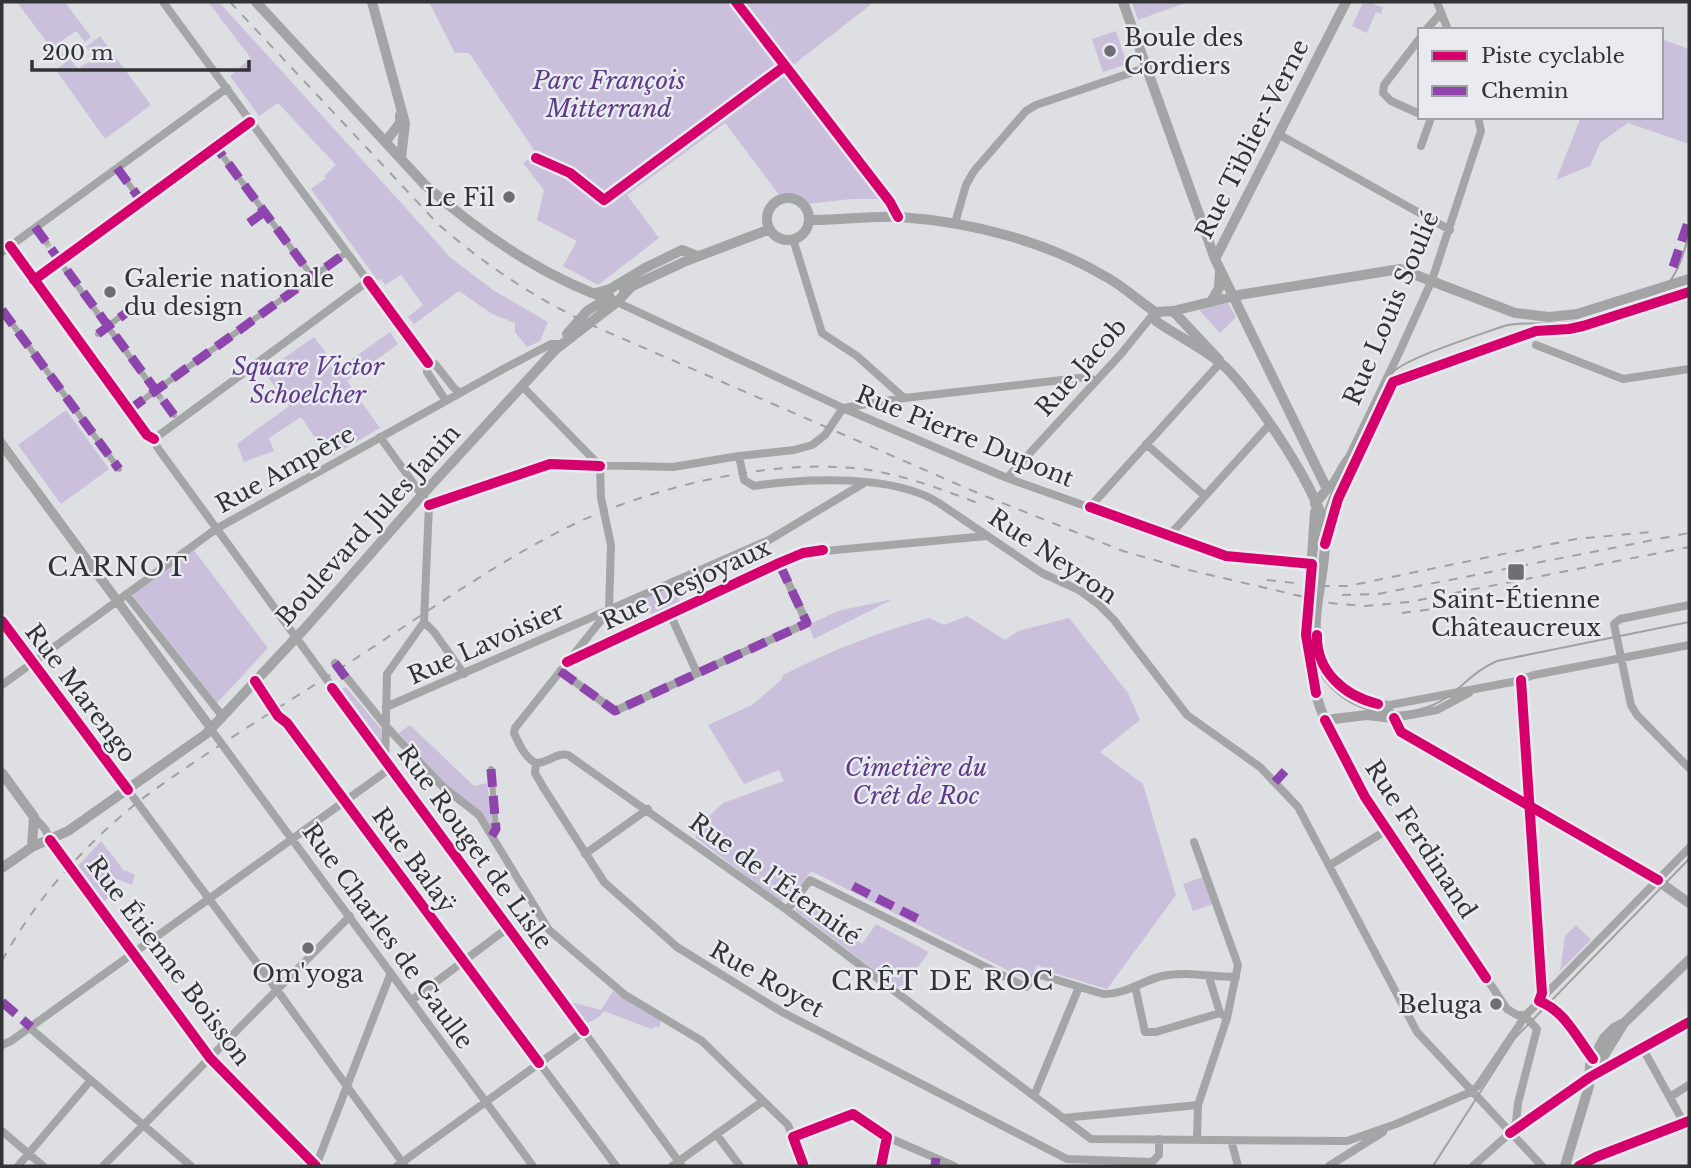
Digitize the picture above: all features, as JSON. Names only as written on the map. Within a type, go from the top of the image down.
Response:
[{"type":"main road","points":[[256,2],[425,185],[483,232],[519,255],[604,300],[610,289],[682,250],[697,256]]},
{"type":"main road","points":[[1123,2],[1218,263],[1327,489]]},
{"type":"main road","name":"Rue Tiblier-Verne","points":[[1211,302],[1219,288],[1218,263],[1278,134],[1346,2]]},
{"type":"main road","points":[[782,199],[795,199],[806,207],[809,220],[804,233],[793,239],[779,238],[770,229],[768,213],[771,207],[782,199]]},
{"type":"main road","points":[[809,220],[898,217],[955,223],[1000,233],[1075,260],[1110,279],[1155,312],[1173,311],[1233,296],[1400,269],[1507,310],[1549,317],[1577,314],[1689,279]]},
{"type":"main road","name":"Boulevard Jules Janin","points":[[2,868],[32,847],[68,831],[211,729],[587,311],[604,300],[697,256],[770,229]]},
{"type":"main road","points":[[580,288],[586,300],[587,311]]},
{"type":"main road","name":"Boulevard Jules Janin","points":[[583,327],[604,300]]},
{"type":"main road","name":"Boulevard Jules Janin","points":[[557,347],[583,327],[604,300]]},
{"type":"main road","points":[[1173,311],[1217,355],[1220,363]]},
{"type":"main road","points":[[1155,312],[1156,321],[1220,363],[1270,424],[1301,475],[1315,504],[1312,612],[1318,648],[1325,668],[1332,678],[1348,692],[1378,704],[1394,718],[1401,732],[1658,880],[1689,902]]},
{"type":"main road","name":"Rue Louis Soulié","points":[[1315,504],[1327,489]]},
{"type":"main road","name":"Rue Ferdinand","points":[[1312,612],[1307,648],[1316,693],[1325,720]]},
{"type":"main road","points":[[1325,720],[1367,715],[1394,718]]},
{"type":"main road","points":[[2,774],[34,817],[32,847]]},
{"type":"main road","points":[[1565,1166],[1590,1077],[1592,1059],[1610,1032],[1624,1023],[1689,960]]},
{"type":"main road","points":[[1590,1077],[1689,1022]]},
{"type":"main road","points":[[1590,1077],[1600,1066],[1624,1023]]},
{"type":"street","points":[[163,2],[428,363],[435,364],[460,393]]},
{"type":"street","points":[[372,2],[405,123],[401,158]]},
{"type":"street","points":[[1437,2],[1447,28]]},
{"type":"street","points":[[1428,28],[1441,13]]},
{"type":"street","points":[[1418,41],[1384,85],[1383,93],[1391,102],[1418,113]]},
{"type":"street","points":[[955,223],[966,185],[974,171],[1026,111],[1036,105],[1148,67]]},
{"type":"street","points":[[227,88],[6,249],[84,344],[147,435],[154,439],[368,281]]},
{"type":"street","points":[[386,142],[400,123],[401,107]]},
{"type":"street","points":[[1421,146],[1431,119]]},
{"type":"street","name":"Rue Louis Soulié","points":[[1327,489],[1349,457],[1432,280],[1481,131],[1478,119]]},
{"type":"street","points":[[1278,134],[1450,230]]},
{"type":"street","points":[[34,280],[58,259],[216,147],[261,214],[312,276]]},
{"type":"street","points":[[117,168],[142,202]]},
{"type":"street","points":[[35,227],[46,242]]},
{"type":"street","points":[[793,239],[822,333],[856,356],[904,398]]},
{"type":"street","points":[[129,410],[158,393],[346,252]]},
{"type":"street","points":[[58,259],[158,393]]},
{"type":"street","name":"Rue Pierre Dupont","points":[[604,300],[843,408],[1007,478],[1226,556],[1315,570]]},
{"type":"street","points":[[2,310],[118,469]]},
{"type":"street","name":"Rue Jacob","points":[[1007,478],[1121,354],[1155,312]]},
{"type":"street","points":[[98,334],[121,316]]},
{"type":"street","name":"Rue Ampère","points":[[2,685],[216,529],[540,349],[551,344],[557,347]]},
{"type":"street","points":[[1536,345],[1623,379],[1689,369]]},
{"type":"street","points":[[428,363],[426,372],[446,401]]},
{"type":"street","points":[[1090,506],[1220,363]]},
{"type":"street","points":[[429,505],[550,464],[673,467],[794,450],[825,435],[843,408],[904,398],[1088,377],[1096,381]]},
{"type":"street","points":[[522,386],[600,466],[601,498],[611,545],[609,610],[561,671],[615,711],[807,623],[779,563]]},
{"type":"street","points":[[1168,537],[1270,424]]},
{"type":"street","points":[[2,1045],[30,1028],[345,801],[388,764],[385,725],[387,674],[424,622],[429,505],[380,438]]},
{"type":"street","name":"Rue Rouget de Lisle","points":[[154,439],[216,529],[509,927],[678,1165]]},
{"type":"street","points":[[1146,444],[1205,496]]},
{"type":"street","name":"Rue Charles de Gaulle","points":[[2,446],[211,729],[295,837],[390,975],[409,1000],[412,1000],[533,1166]]},
{"type":"street","name":"Rue Neyron","points":[[739,456],[744,480],[754,486],[822,478],[890,486],[931,498],[1042,573],[1079,590],[1098,604],[1114,620],[1187,715],[1260,767],[1298,807],[1417,1032],[1542,1166]]},
{"type":"street","name":"Rue Lavoisier","points":[[386,707],[769,540],[864,483]]},
{"type":"street","name":"Rue Desjoyaux","points":[[568,662],[803,553],[987,536]]},
{"type":"street","points":[[126,594],[223,716]]},
{"type":"street","points":[[1689,605],[1617,621],[1614,624],[1630,699],[1637,715],[1689,768]]},
{"type":"street","points":[[670,614],[697,673]]},
{"type":"street","name":"Rue Marengo","points":[[2,621],[277,990],[401,1165]]},
{"type":"street","points":[[424,622],[464,674]]},
{"type":"street","points":[[1378,704],[1390,705],[1476,689],[1689,645]]},
{"type":"street","points":[[335,663],[385,725],[443,787],[479,815],[549,930],[625,995],[702,1041],[788,1125],[803,1166]]},
{"type":"street","name":"Rue Royet","points":[[561,671],[516,726],[514,735],[527,756],[536,763],[538,778],[604,882],[677,947],[782,1012],[1066,1163],[1094,1160],[1152,1162],[1159,1155],[1159,1139]]},
{"type":"street","points":[[332,688],[346,678]]},
{"type":"street","points":[[1159,1139],[1347,1141],[1396,1124],[1471,1092],[1478,1086],[1524,1015],[1534,1009],[1542,993],[1521,680]]},
{"type":"street","name":"Rue Balaÿ","points":[[255,681],[278,716],[287,723],[616,1166]]},
{"type":"street","points":[[1394,718],[1437,710],[1476,689]]},
{"type":"street","name":"Rue Ferdinand","points":[[1325,720],[1365,797],[1507,1009],[1517,1015],[1524,1015]]},
{"type":"street","name":"Rue de l'Éternité","points":[[536,763],[560,754],[568,755],[648,809],[1091,1139],[1159,1139]]},
{"type":"street","points":[[491,769],[496,829],[492,836]]},
{"type":"street","points":[[585,854],[648,809]]},
{"type":"street","name":"Rue Étienne Boisson","points":[[34,817],[210,1058],[316,1166]]},
{"type":"street","points":[[1330,865],[1387,830]]},
{"type":"street","points":[[1194,842],[1238,965],[1198,1105],[1197,1140]]},
{"type":"street","points":[[1539,1001],[1689,848]]},
{"type":"street","points":[[787,910],[810,880],[1026,986],[1037,974],[1114,995],[1162,976],[1190,974],[1236,977]]},
{"type":"street","points":[[103,1166],[350,916]]},
{"type":"street","points":[[412,1000],[509,927]]},
{"type":"street","points":[[316,1166],[390,975]]},
{"type":"street","points":[[1209,977],[1223,1016]]},
{"type":"street","points":[[1135,986],[1145,1032],[1156,1032],[1223,1016]]},
{"type":"street","points":[[1034,1096],[1079,987]]},
{"type":"street","points":[[1539,1001],[1559,1013],[1592,1059]]},
{"type":"street","points":[[1510,1133],[1516,1122],[1518,1103],[1537,1029],[1524,1015]]},
{"type":"street","points":[[30,1028],[191,1166]]},
{"type":"street","points":[[401,1165],[584,1031]]},
{"type":"street","points":[[1579,1166],[1686,1122],[1643,1049]]},
{"type":"street","points":[[1473,1166],[1510,1133],[1590,1077]]},
{"type":"street","points":[[18,1166],[91,1080]]},
{"type":"street","points":[[1670,1097],[1689,1085]]},
{"type":"street","points":[[678,1165],[763,1101]]},
{"type":"street","points":[[1063,1118],[1198,1105]]},
{"type":"street","points":[[793,1137],[853,1114],[887,1137],[935,1162],[954,1166]]},
{"type":"street","points":[[1329,1166],[1396,1124]]},
{"type":"street","points":[[2,1132],[43,1166]]},
{"type":"street","points":[[716,1134],[740,1166]]},
{"type":"street","points":[[881,1166],[887,1137]]},
{"type":"street","points":[[1231,1140],[1238,1166]]},
{"type":"green space","points":[[17,2],[65,2],[91,37],[85,42],[76,31],[57,44],[65,56],[60,60]]},
{"type":"green space","points":[[208,2],[219,2],[451,258],[493,290],[548,322],[540,341],[527,347],[515,332],[515,323],[492,314],[459,291],[414,324],[408,317],[423,305],[401,275],[385,285],[381,279],[378,281],[311,189],[326,178],[324,176],[336,165],[278,103],[259,116],[230,76],[251,58]]},
{"type":"green space","name":"Parc François Mitterrand","points":[[429,2],[874,2],[792,66],[895,199],[851,199],[808,204],[792,195],[780,196],[725,123],[627,195],[659,238],[598,285],[563,266],[577,241],[537,220],[544,190],[523,163],[536,153],[469,53],[455,53]]},
{"type":"green space","points":[[1132,2],[1188,2],[1138,20]]},
{"type":"green space","points":[[1363,2],[1375,2],[1375,5],[1383,7],[1381,14],[1376,12],[1367,33],[1352,26]]},
{"type":"green space","name":"Boule des Cordiers","points":[[1116,31],[1127,64],[1103,72],[1092,39]]},
{"type":"green space","points":[[100,36],[151,105],[105,139],[56,70],[70,59],[78,69],[94,58],[86,47]]},
{"type":"green space","points":[[1663,40],[1689,49],[1689,144],[1628,123],[1600,143],[1590,166],[1556,180],[1580,119],[1663,119]]},
{"type":"green space","points":[[1228,303],[1236,317],[1220,333],[1199,310]]},
{"type":"green space","name":"Square Victor Schoelcher","points":[[390,332],[398,344],[347,381],[380,428],[329,458],[301,417],[269,438],[274,451],[244,462],[237,444],[289,406],[264,372],[314,337],[338,369]]},
{"type":"green space","points":[[66,410],[109,469],[61,504],[18,445]]},
{"type":"green space","points":[[193,549],[268,648],[217,703],[132,594]]},
{"type":"green space","points":[[673,586],[681,603],[652,616],[647,612],[643,599]]},
{"type":"green space","points":[[893,599],[814,639],[808,625],[838,611]]},
{"type":"green space","name":"Cimetière du Crêt de Roc","points":[[967,616],[1005,640],[1018,631],[1069,618],[1128,693],[1140,720],[1100,752],[1143,784],[1176,895],[1107,989],[1047,971],[1038,965],[1027,980],[811,871],[792,896],[780,901],[696,838],[695,829],[723,803],[784,781],[779,770],[744,784],[708,725],[752,705],[781,680],[783,675],[837,650],[929,618],[944,625]]},
{"type":"green space","points":[[346,687],[381,729],[382,745],[341,689]]},
{"type":"green space","points":[[410,725],[474,786],[487,783],[493,825],[490,827],[440,779],[399,733]]},
{"type":"green space","points":[[101,841],[125,872],[126,870],[135,875],[132,885],[117,879],[103,902],[78,866]]},
{"type":"green space","points":[[1203,877],[1213,904],[1193,911],[1183,884]]},
{"type":"green space","points":[[803,900],[862,944],[876,924],[929,952],[904,987],[901,985],[898,988],[795,910]]},
{"type":"green space","points":[[1576,925],[1591,940],[1560,971],[1565,936]]},
{"type":"green space","points":[[613,991],[661,1021],[659,1028],[656,1026],[651,1029],[604,1011],[586,1024],[571,1002],[601,1010]]},
{"type":"tunnel","points":[[249,223],[258,216]]},
{"type":"tunnel","points":[[46,242],[56,257]]},
{"type":"tunnel","points":[[121,316],[130,310]]},
{"type":"tunnel","points":[[159,396],[170,410]]},
{"type":"tunnel","points":[[1307,612],[1311,572]]},
{"type":"tram line","points":[[1689,235],[1672,279],[1649,297],[1619,309],[1574,321],[1504,326],[1412,360],[1392,373],[1376,400],[1327,506],[1316,548],[1308,632],[1317,668],[1339,694],[1369,709],[1406,712],[1436,704],[1497,661],[1689,622]]},
{"type":"tram line","points":[[2,438],[214,726]]},
{"type":"tram line","points":[[1433,1166],[1515,1038],[1689,859]]},
{"type":"railway","points":[[230,2],[438,224],[475,254],[533,294],[596,327],[980,494],[1123,551],[1189,570],[1330,603],[1365,606],[1409,602],[1689,547]]},
{"type":"railway","points":[[2,961],[30,916],[63,874],[99,836],[139,801],[222,744],[514,556],[566,528],[599,513],[674,488],[714,478],[795,467],[869,470],[925,484],[980,504]]},
{"type":"railway","points":[[1267,580],[1348,586],[1576,539],[1650,532]]},
{"type":"railway","points":[[1342,595],[1378,594],[1689,533]]},
{"type":"railway","points":[[1402,613],[1433,609]]},
{"type":"marked path","points":[[211,151],[216,147],[312,276]]},
{"type":"marked path","points":[[117,168],[142,202]]},
{"type":"marked path","points":[[249,223],[264,212]]},
{"type":"marked path","points":[[1673,267],[1689,219]]},
{"type":"marked path","points":[[35,227],[174,415]]},
{"type":"marked path","points":[[129,410],[347,252]]},
{"type":"marked path","points":[[2,310],[119,469]]},
{"type":"marked path","points":[[98,334],[130,310]]},
{"type":"marked path","points":[[560,671],[615,711],[807,623],[779,563]]},
{"type":"marked path","points":[[335,663],[346,678]]},
{"type":"marked path","points":[[491,769],[496,829],[492,836]]},
{"type":"marked path","points":[[1275,782],[1285,771]]},
{"type":"marked path","points":[[853,886],[924,922]]},
{"type":"marked path","points":[[2,1002],[31,1027]]},
{"type":"marked path","points":[[935,1166],[936,1158]]},
{"type":"cycle path","points":[[736,2],[890,202],[898,217]]},
{"type":"cycle path","points":[[536,158],[570,173],[604,200],[785,66]]},
{"type":"cycle path","points":[[34,280],[250,122]]},
{"type":"cycle path","points":[[10,246],[147,435],[154,439]]},
{"type":"cycle path","points":[[368,281],[428,363]]},
{"type":"cycle path","points":[[1325,544],[1338,499],[1393,382],[1536,331],[1583,326],[1689,292]]},
{"type":"cycle path","points":[[429,505],[550,464],[600,466]]},
{"type":"cycle path","points":[[1090,507],[1226,556],[1312,564],[1306,635],[1316,693]]},
{"type":"cycle path","points":[[567,662],[779,563],[803,553],[823,550]]},
{"type":"cycle path","points":[[2,621],[128,790]]},
{"type":"cycle path","points":[[1317,635],[1321,660],[1334,680],[1354,695],[1378,704]]},
{"type":"cycle path","points":[[1521,680],[1542,993],[1539,1001],[1563,1018],[1593,1059]]},
{"type":"cycle path","points":[[255,681],[278,716],[287,723],[539,1063]]},
{"type":"cycle path","points":[[332,688],[584,1031]]},
{"type":"cycle path","points":[[1394,718],[1401,732],[1658,880]]},
{"type":"cycle path","points":[[1325,720],[1365,797],[1486,978]]},
{"type":"cycle path","points":[[50,840],[210,1058],[316,1166]]},
{"type":"cycle path","points":[[1510,1133],[1590,1077],[1689,1022]]},
{"type":"cycle path","points":[[803,1164],[793,1137],[853,1114],[887,1137],[881,1166]]},
{"type":"cycle path","points":[[1579,1166],[1689,1121]]},
{"type":"place","name":"Boule des Cordiers","points":[[1110,51]]},
{"type":"place","name":"Le Fil","points":[[509,197]]},
{"type":"place","name":"Galerie nationale du design","points":[[110,292]]},
{"type":"place","name":"Saint-Étienne Châteaucreux","points":[[1516,572]]},
{"type":"place","name":"Om'yoga","points":[[308,948]]},
{"type":"place","name":"Beluga","points":[[1496,1004]]},
{"type":"district","name":"CARNOT","points":[[118,567]]},
{"type":"district","name":"CRÊT DE ROC","points":[[943,981]]}]
